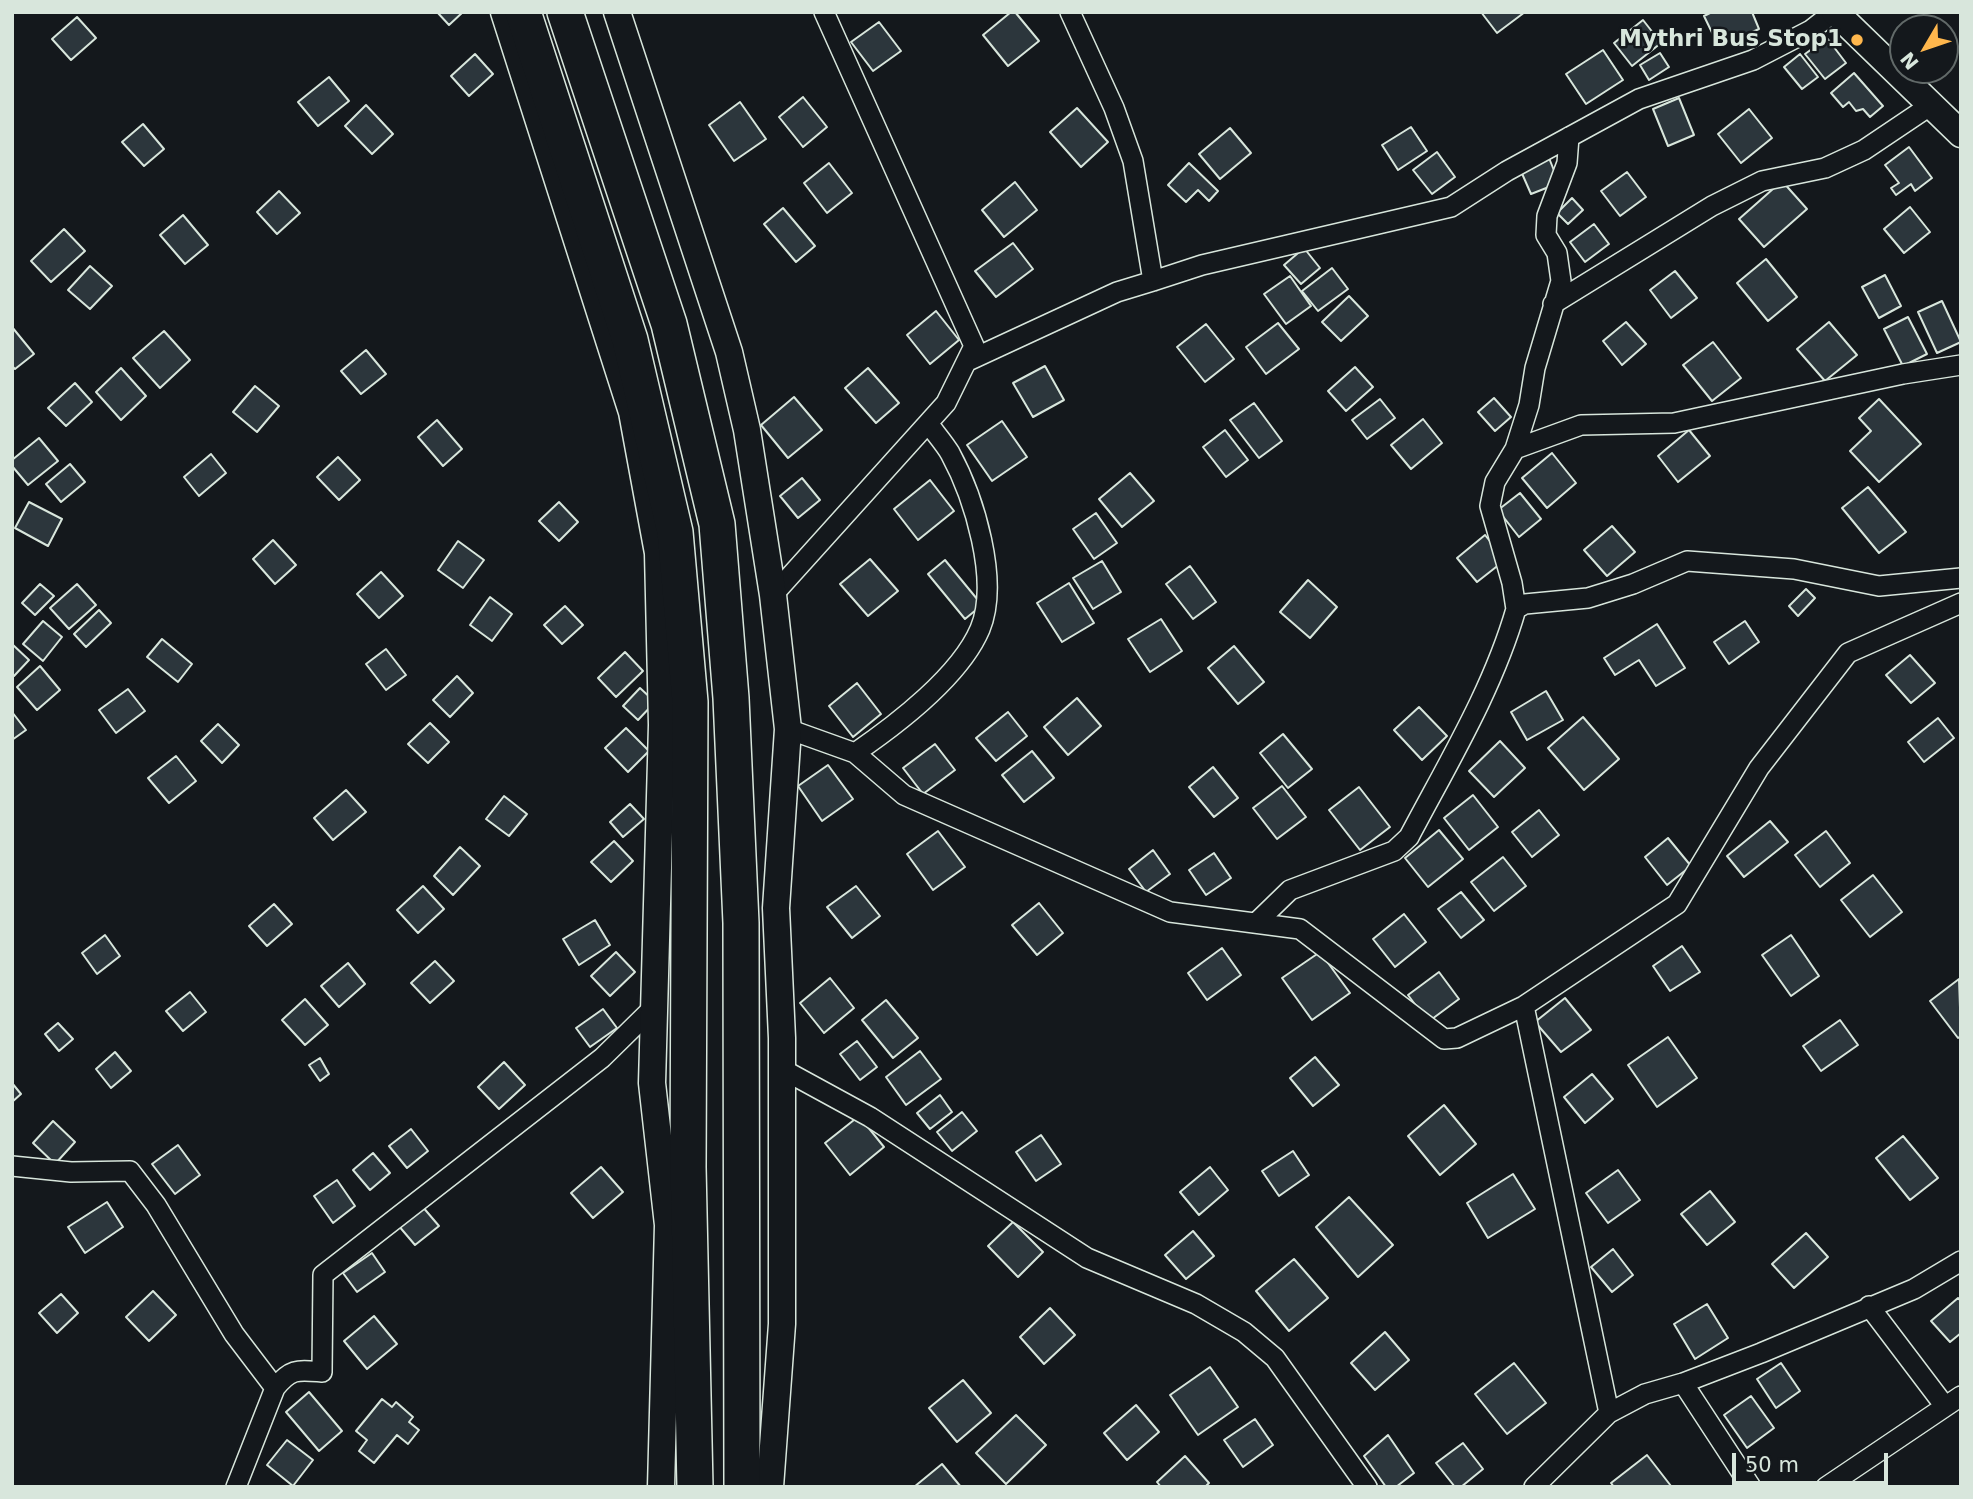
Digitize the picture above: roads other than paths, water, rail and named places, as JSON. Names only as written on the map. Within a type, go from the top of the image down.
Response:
[{"type":"highway","points":[[523,12],[630,340],[676,531],[690,702],[688,1167],[695,1487]]},
{"type":"highway","points":[[565,12],[669,324],[717,524],[731,698],[741,923],[742,1487]]},
{"type":"street","points":[[504,12],[632,412],[658,553],[662,725],[652,1083],[667,1225],[661,1487]]},
{"type":"street","points":[[617,12],[729,352],[747,430],[773,595],[788,729],[776,908],[782,1069],[782,1324],[770,1487]]},
{"type":"street","points":[[773,595],[946,403],[974,346],[824,12]]},
{"type":"street","points":[[1070,12],[1114,108],[1133,161],[1153,281]]},
{"type":"street","points":[[968,361],[1117,292],[1202,265],[1451,207],[1639,99],[1753,60],[1811,30],[1835,12],[1961,134]]},
{"type":"street","points":[[1553,304],[1712,205],[1762,181],[1825,168],[1864,150],[1931,105]]},
{"type":"street","points":[[1256,923],[1290,890],[1394,851],[1409,837],[1488,685],[1506,643],[1516,609],[1512,583],[1490,506],[1495,482],[1515,449],[1529,405],[1535,368],[1561,281],[1557,253],[1546,235],[1547,216],[1567,163],[1569,137]]},
{"type":"street","points":[[1515,449],[1581,425],[1674,423],[1903,374],[1961,365]]},
{"type":"street","points":[[855,753],[916,706],[952,670],[980,629],[986,593],[984,542],[950,453],[928,423]]},
{"type":"street","points":[[1516,609],[1525,604],[1588,598],[1633,584],[1687,562],[1794,569],[1879,586],[1961,578]]},
{"type":"street","points":[[788,729],[855,753],[904,794],[1170,912],[1300,929],[1364,981],[1444,1039],[1457,1038],[1524,1006],[1677,904],[1759,768],[1848,653],[1961,603]]},
{"type":"street","points":[[236,1487],[275,1388],[286,1375],[299,1370],[323,1372],[323,1275],[602,1058],[656,1004]]},
{"type":"street","points":[[1524,1006],[1609,1413]]},
{"type":"street","points":[[782,1069],[870,1117],[1087,1258],[1196,1304],[1244,1332],[1275,1358],[1367,1487]]},
{"type":"street","points":[[12,1166],[71,1172],[130,1171],[156,1205],[234,1334],[275,1388]]},
{"type":"street","points":[[1544,1484],[1609,1413],[1645,1394],[1683,1383],[1914,1289],[1961,1261]]},
{"type":"street","points":[[1826,1487],[1952,1401],[1869,1306]]},
{"type":"street","points":[[1683,1383],[1752,1487]]},
{"type":"place","name":"Mythri Bus Stop1","points":[[1857,40]]}]
